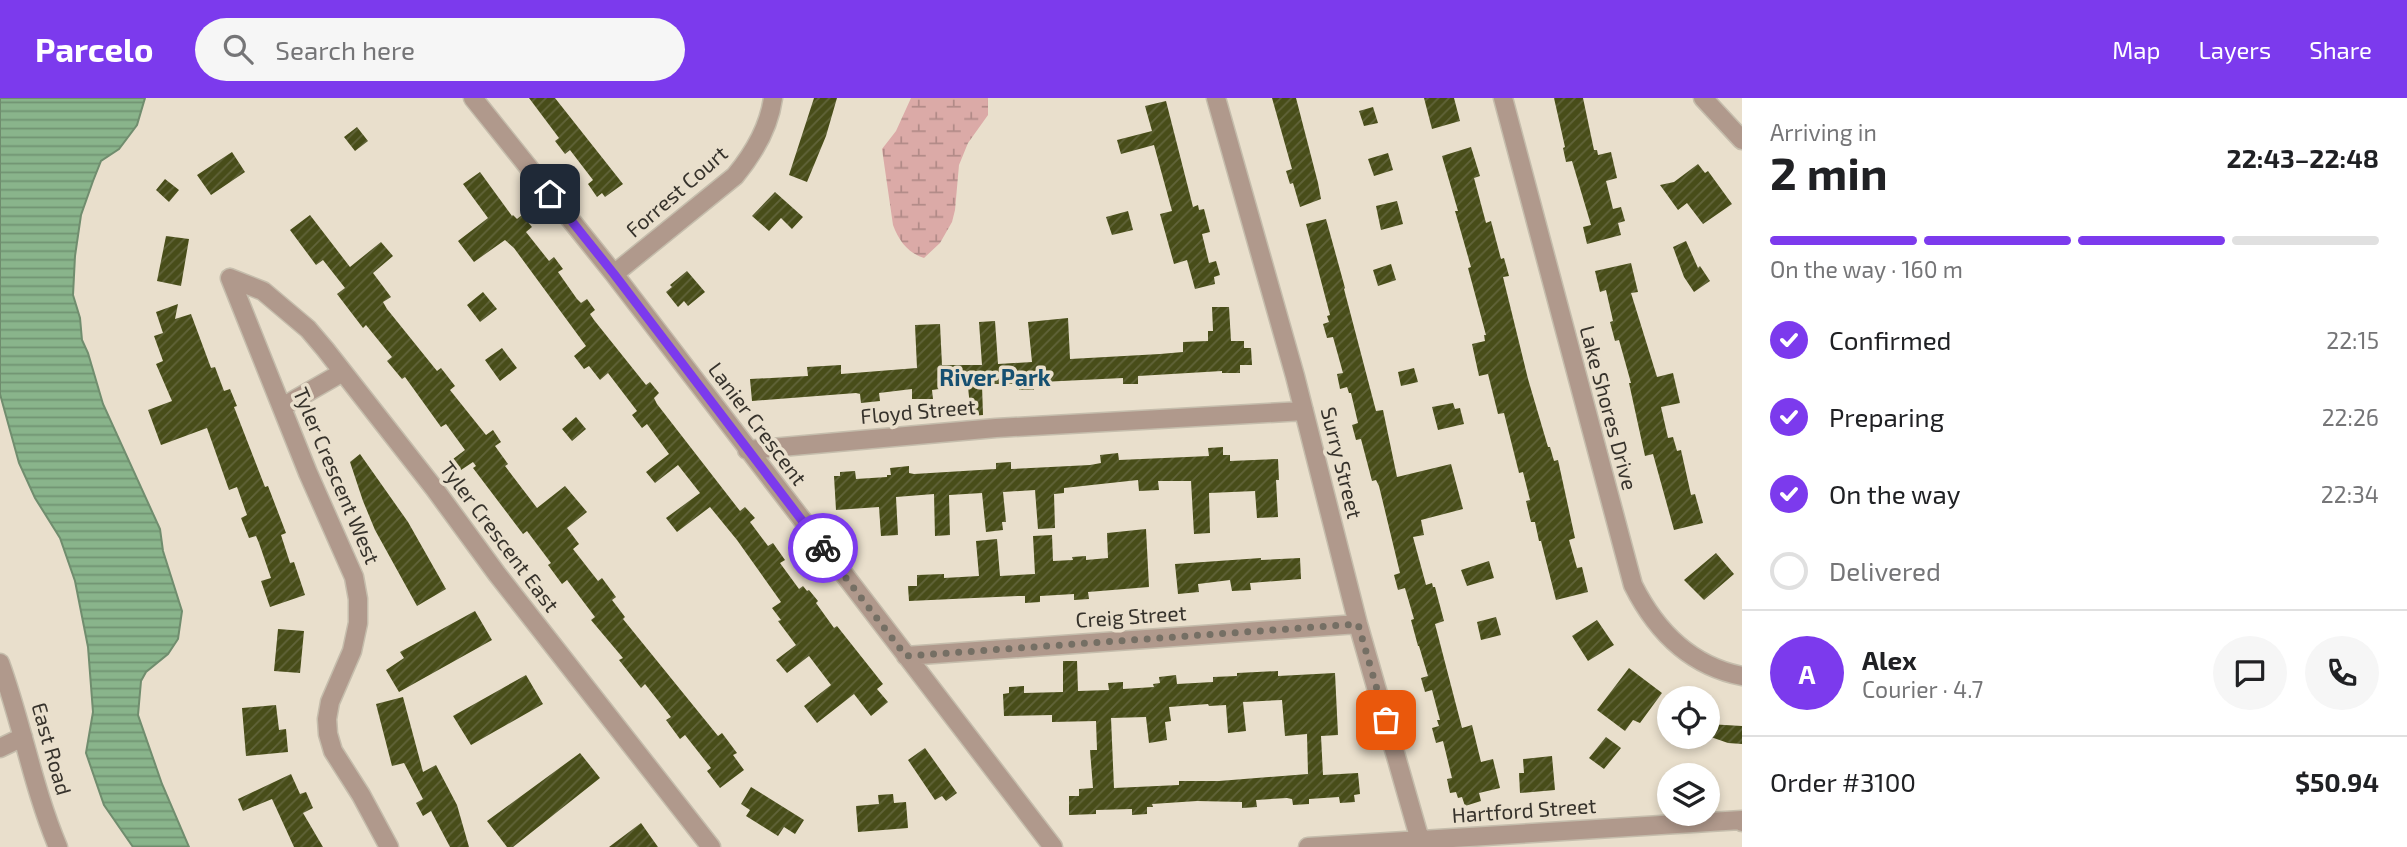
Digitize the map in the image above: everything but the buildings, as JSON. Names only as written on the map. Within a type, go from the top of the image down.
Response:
[{"type":"street","name":"Lanier Crescent","points":[[473,98],[614,274],[1053,847]]},
{"type":"street","name":"Forrest Court","points":[[614,274],[735,176],[751,156],[763,134],[773,98]]},
{"type":"street","name":"Surry Street","points":[[1216,98],[1304,411],[1358,624],[1421,844]]},
{"type":"street","name":"Lake Shores Drive","points":[[1503,98],[1581,399],[1633,586],[1645,609],[1661,630],[1684,651],[1707,665],[1742,677]]},
{"type":"street","points":[[1703,98],[1742,140]]},
{"type":"street","name":"Tyler Crescent East","points":[[230,278],[263,291],[308,329],[435,488],[497,574],[711,847]]},
{"type":"street","name":"Tyler Crescent West","points":[[230,278],[354,577],[358,623],[352,651],[330,702],[328,734],[333,751],[389,847]]},
{"type":"street","points":[[282,407],[343,372]]},
{"type":"street","name":"Floyd Street","points":[[747,450],[996,428],[1304,411]]},
{"type":"street","name":"Creig Street","points":[[906,656],[1358,624]]},
{"type":"street","name":"East Road","points":[[0,663],[12,695],[48,824],[58,847]]},
{"type":"street","points":[[0,748],[23,737]]},
{"type":"street","name":"Hartford Street","points":[[1308,847],[1421,844],[1742,821]]},
{"type":"green space","points":[[911,98],[988,98],[988,115],[968,143],[959,165],[952,222],[940,243],[924,258],[905,246],[893,225],[882,149],[896,131]]},
{"type":"shaded area","points":[[0,98],[145,98],[137,125],[119,149],[101,161],[93,181],[81,215],[73,295],[80,318],[82,340],[103,404],[160,529],[163,551],[182,611],[178,639],[168,654],[146,672],[141,681],[138,715],[162,784],[189,847],[133,847],[104,805],[86,753],[93,712],[88,647],[75,581],[60,538],[35,498],[19,463],[0,394]]},
{"type":"way so far","points":[[823,548],[906,656],[1358,624],[1386,720]]},
{"type":"district","name":"River Park","points":[[995,378]]},
{"type":"route","points":[[550,194],[823,548]]}]
